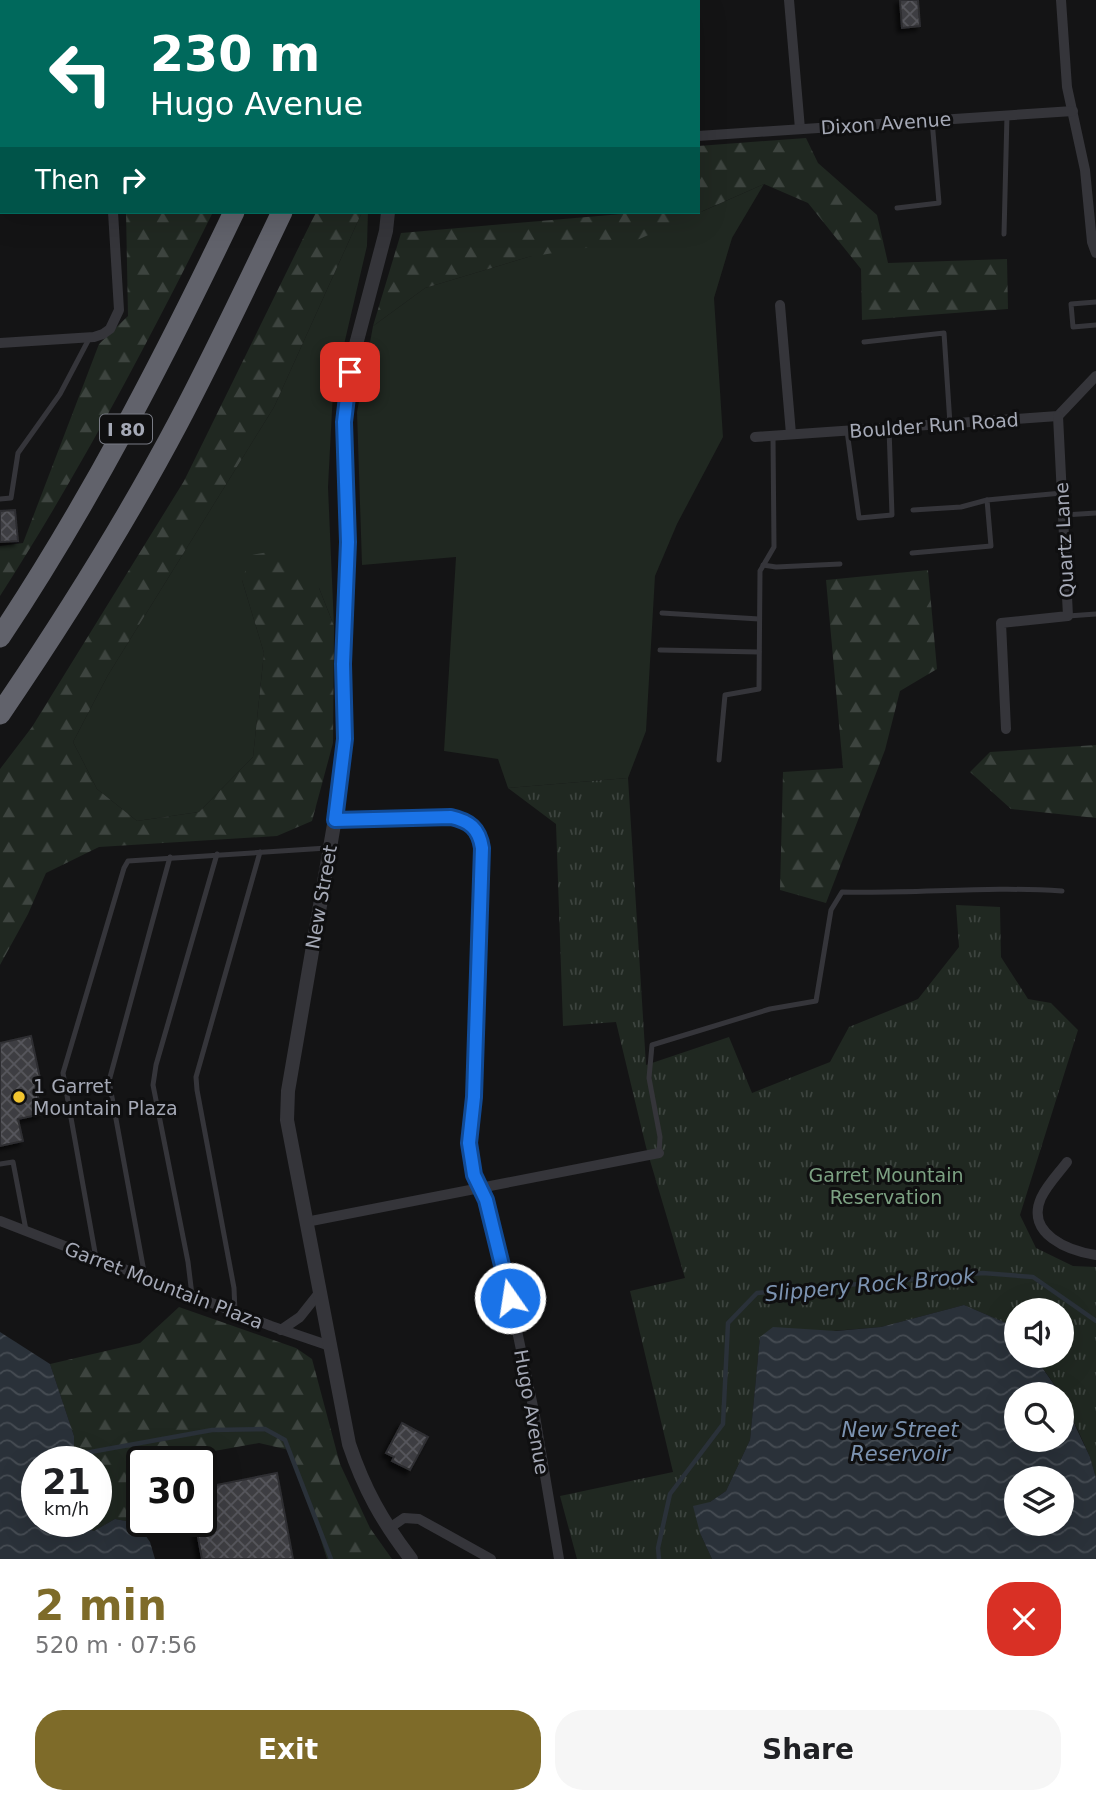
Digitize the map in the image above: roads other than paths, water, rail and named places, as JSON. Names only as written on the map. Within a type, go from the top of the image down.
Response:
[{"type":"highway","name":"I 80","points":[[0,637],[117,445],[174,337],[233,214]]},
{"type":"highway","name":"I 80","points":[[0,714],[78,596],[154,467],[213,356],[281,214]]},
{"type":"street","points":[[789,0],[800,129]]},
{"type":"street","points":[[1061,0],[1067,87],[1085,170],[1092,242],[1096,253]]},
{"type":"street","name":"Dixon Avenue","points":[[700,136],[1073,110]]},
{"type":"street","points":[[0,343],[90,337],[110,329],[120,310],[113,214]]},
{"type":"street","name":"New Street","points":[[388,214],[353,356],[344,422],[348,542],[343,664],[345,739],[335,820],[288,1091],[287,1120],[349,1444],[360,1478],[372,1503],[411,1559]]},
{"type":"street","points":[[780,305],[791,434]]},
{"type":"street","points":[[1058,416],[1096,376]]},
{"type":"street","name":"Boulder Run Road","points":[[755,438],[1058,416]]},
{"type":"street","name":"Quartz Lane","points":[[1006,729],[1001,623],[1068,616],[1058,416]]},
{"type":"street","name":"Hugo Avenue","points":[[335,820],[451,817],[465,820],[478,834],[482,848],[474,1097],[469,1143],[474,1175],[486,1200],[511,1300],[535,1416],[559,1559]]},
{"type":"street","points":[[306,1222],[659,1153]]},
{"type":"street","points":[[1067,1162],[1040,1200],[1040,1221],[1048,1236],[1060,1244],[1078,1252],[1096,1255]]},
{"type":"street","name":"Garret Mountain Plaza","points":[[0,1221],[281,1330],[330,1346]]},
{"type":"street","points":[[281,1330],[300,1318],[319,1293]]},
{"type":"street","points":[[388,1528],[404,1518],[419,1519],[491,1559]]},
{"type":"lane","points":[[1004,234],[1007,115]]},
{"type":"lane","points":[[897,208],[939,203],[932,120]]},
{"type":"lane","points":[[1096,302],[1071,304],[1073,327],[1096,325]]},
{"type":"lane","points":[[864,342],[944,333],[950,424]]},
{"type":"lane","points":[[0,499],[11,498],[19,453],[60,394],[90,337]]},
{"type":"lane","points":[[847,431],[859,518],[892,515],[889,428]]},
{"type":"lane","points":[[719,760],[725,695],[759,689],[760,571],[774,547],[774,436]]},
{"type":"lane","points":[[913,510],[1062,493]]},
{"type":"lane","points":[[912,553],[992,547],[987,500]]},
{"type":"lane","points":[[1063,515],[1096,513]]},
{"type":"lane","points":[[764,565],[776,567],[840,564]]},
{"type":"lane","points":[[662,613],[759,619]]},
{"type":"lane","points":[[1068,616],[1096,614]]},
{"type":"lane","points":[[660,650],[759,652]]},
{"type":"lane","points":[[96,1258],[63,1073],[124,867],[128,861],[170,857],[330,848]]},
{"type":"lane","points":[[235,1312],[234,1288],[196,1077],[260,852]]},
{"type":"lane","points":[[192,1295],[153,1085],[156,1065],[217,854]]},
{"type":"lane","points":[[145,1277],[109,1081],[170,857]]},
{"type":"lane","points":[[659,1153],[660,1137],[649,1078],[652,1045],[770,1009],[816,1001],[831,910],[842,892],[888,894],[974,888],[1062,891]]},
{"type":"lane","points":[[0,1164],[13,1162],[26,1230]]},
{"type":"water","name":"New Street Reservoir","points":[[964,1305],[1004,1322],[1004,1368],[1042,1368],[1052,1382],[1004,1382],[1004,1452],[1074,1452],[1074,1423],[1090,1457],[1096,1478],[1096,1559],[712,1559],[700,1533],[693,1506],[710,1502],[726,1491],[750,1440],[760,1337],[773,1327],[836,1331],[881,1327]]},
{"type":"water","points":[[0,1332],[50,1364],[74,1436],[74,1446],[21,1446],[21,1537],[112,1537],[112,1521],[115,1519],[126,1521],[126,1537],[147,1537],[155,1559],[0,1559]]},
{"type":"waterway","name":"Slippery Rock Brook","points":[[659,1559],[658,1548],[670,1494],[723,1424],[728,1323],[757,1293],[983,1273],[1033,1277],[1096,1321]]},
{"type":"waterway","name":"Slippery Rock Brook","points":[[112,1448],[212,1430],[265,1429],[285,1440],[331,1559]]},
{"type":"place","name":"1 Garret Mountain Plaza","points":[[19,1097]]},
{"type":"park label","name":"Garret Mountain Reservation","points":[[886,1186]]}]
